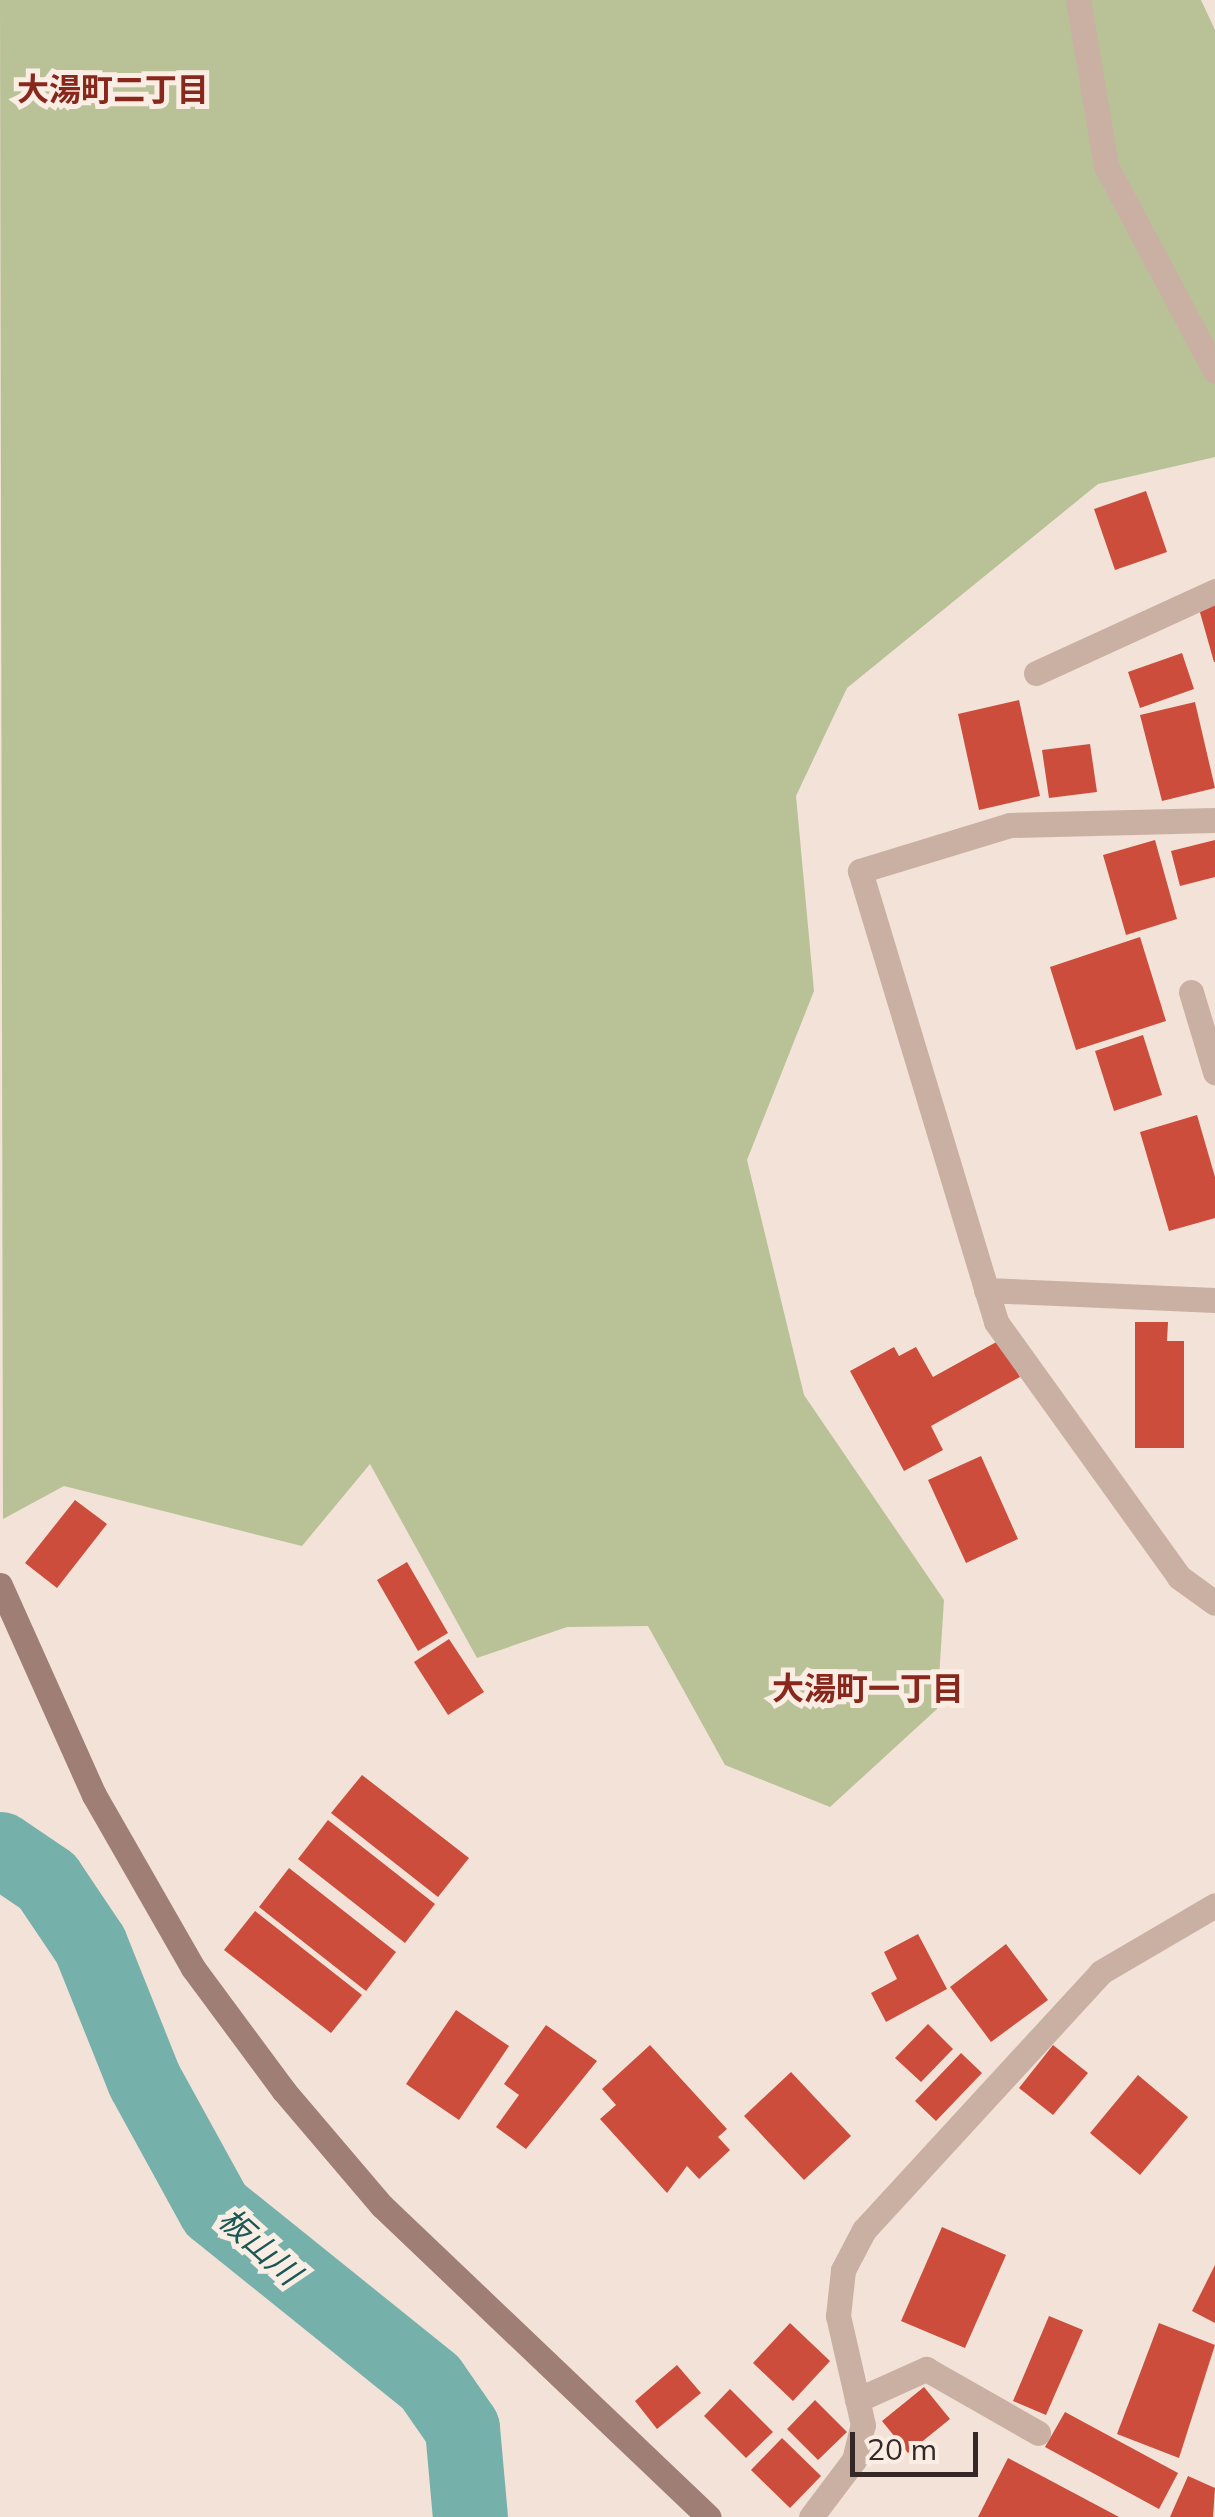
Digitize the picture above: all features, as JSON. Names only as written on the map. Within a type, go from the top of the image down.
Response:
[{"type":"street","points":[[1078,0],[1106,166],[1215,371]]},
{"type":"street","points":[[1036,673],[1215,591]]},
{"type":"street","points":[[1215,820],[1010,825],[860,871],[996,1322],[1179,1576],[1215,1602]]},
{"type":"street","points":[[1192,992],[1215,1072]]},
{"type":"street","points":[[986,1290],[1215,1300]]},
{"type":"street","points":[[0,1585],[94,1795],[193,1968],[284,2091],[382,2206],[709,2517]]},
{"type":"street","points":[[812,2517],[854,2460],[863,2425],[838,2316],[843,2270],[864,2230],[1101,1972],[1215,1905]]},
{"type":"street","points":[[857,2400],[926,2368],[1038,2433]]},
{"type":"green space","points":[[0,0],[1201,0],[1215,30],[1215,457],[1098,484],[847,688],[796,796],[814,991],[747,1160],[804,1395],[944,1600],[937,1709],[830,1807],[725,1765],[648,1626],[567,1627],[477,1658],[370,1464],[302,1546],[64,1486],[3,1519]]},
{"type":"building","points":[[1146,491],[1167,552],[1115,570],[1094,509]]},
{"type":"building","points":[[1215,604],[1215,662],[1214,662],[1199,609]]},
{"type":"building","points":[[1182,653],[1194,689],[1140,708],[1128,672]]},
{"type":"building","points":[[1019,700],[1040,796],[979,810],[958,714]]},
{"type":"building","points":[[1195,702],[1215,788],[1162,801],[1140,715]]},
{"type":"building","points":[[1090,744],[1097,792],[1049,798],[1042,750]]},
{"type":"building","points":[[1155,840],[1177,919],[1126,935],[1103,855]]},
{"type":"building","points":[[1215,840],[1215,877],[1180,886],[1171,851]]},
{"type":"building","points":[[1140,937],[1166,1021],[1076,1050],[1050,967]]},
{"type":"building","points":[[1143,1035],[1162,1095],[1114,1111],[1095,1051]]},
{"type":"building","points":[[1197,1115],[1215,1177],[1215,1218],[1169,1231],[1140,1132]]},
{"type":"building","points":[[1135,1322],[1168,1322],[1167,1341],[1184,1341],[1184,1448],[1135,1448]]},
{"type":"building","points":[[1000,1340],[1020,1377],[931,1426],[943,1450],[904,1471],[850,1371],[894,1347],[899,1356],[916,1347],[933,1377]]},
{"type":"building","points":[[981,1456],[1018,1539],[966,1563],[928,1480]]},
{"type":"building","points":[[75,1500],[107,1524],[57,1588],[25,1563]]},
{"type":"building","points":[[407,1562],[448,1633],[418,1651],[377,1580]]},
{"type":"building","points":[[449,1639],[484,1692],[448,1715],[414,1662]]},
{"type":"building","points":[[362,1775],[469,1858],[438,1897],[331,1813]]},
{"type":"building","points":[[328,1820],[435,1904],[405,1943],[298,1859]]},
{"type":"building","points":[[289,1868],[396,1952],[366,1991],[259,1907]]},
{"type":"building","points":[[255,1911],[362,1995],[331,2033],[224,1950]]},
{"type":"building","points":[[918,1934],[947,1989],[886,2022],[871,1993],[897,1979],[884,1952]]},
{"type":"building","points":[[1006,1944],[1048,2000],[991,2042],[950,1987]]},
{"type":"building","points":[[456,2010],[509,2046],[459,2120],[406,2084]]},
{"type":"building","points":[[928,2024],[953,2049],[921,2082],[895,2058]]},
{"type":"building","points":[[546,2025],[597,2061],[526,2149],[496,2127],[519,2095],[504,2084]]},
{"type":"building","points":[[650,2045],[727,2129],[718,2137],[730,2150],[699,2179],[687,2166],[667,2193],[600,2119],[616,2105],[602,2089]]},
{"type":"building","points":[[1053,2045],[1088,2073],[1053,2115],[1019,2088]]},
{"type":"building","points":[[961,2053],[982,2073],[936,2121],[915,2101]]},
{"type":"building","points":[[791,2072],[851,2136],[804,2180],[744,2116]]},
{"type":"building","points":[[1138,2075],[1188,2117],[1140,2175],[1090,2133]]},
{"type":"building","points":[[942,2227],[1006,2255],[965,2348],[901,2321]]},
{"type":"building","points":[[1215,2265],[1215,2323],[1192,2311]]},
{"type":"building","points":[[1049,2316],[1083,2330],[1046,2415],[1013,2401]]},
{"type":"building","points":[[790,2323],[830,2361],[793,2401],[753,2363]]},
{"type":"building","points":[[1159,2323],[1215,2345],[1179,2458],[1117,2434]]},
{"type":"building","points":[[677,2365],[701,2393],[657,2429],[635,2401]]},
{"type":"building","points":[[924,2387],[950,2419],[908,2453],[882,2421]]},
{"type":"building","points":[[730,2389],[773,2432],[746,2458],[704,2416]]},
{"type":"building","points":[[815,2400],[847,2432],[818,2460],[787,2429]]},
{"type":"building","points":[[1065,2412],[1178,2473],[1159,2509],[1045,2447]]},
{"type":"building","points":[[782,2438],[821,2476],[790,2508],[751,2470]]},
{"type":"building","points":[[1008,2458],[1119,2517],[978,2517]]},
{"type":"building","points":[[1188,2476],[1215,2488],[1213,2517],[1170,2517]]},
{"type":"waterway","name":"板山川","points":[[0,1849],[47,1881],[90,1945],[144,2080],[215,2209],[430,2382],[462,2428],[470,2517]]},
{"type":"district","name":"大湯町二丁目","points":[[113,89]]},
{"type":"district","name":"大湯町一丁目","points":[[868,1688]]}]
